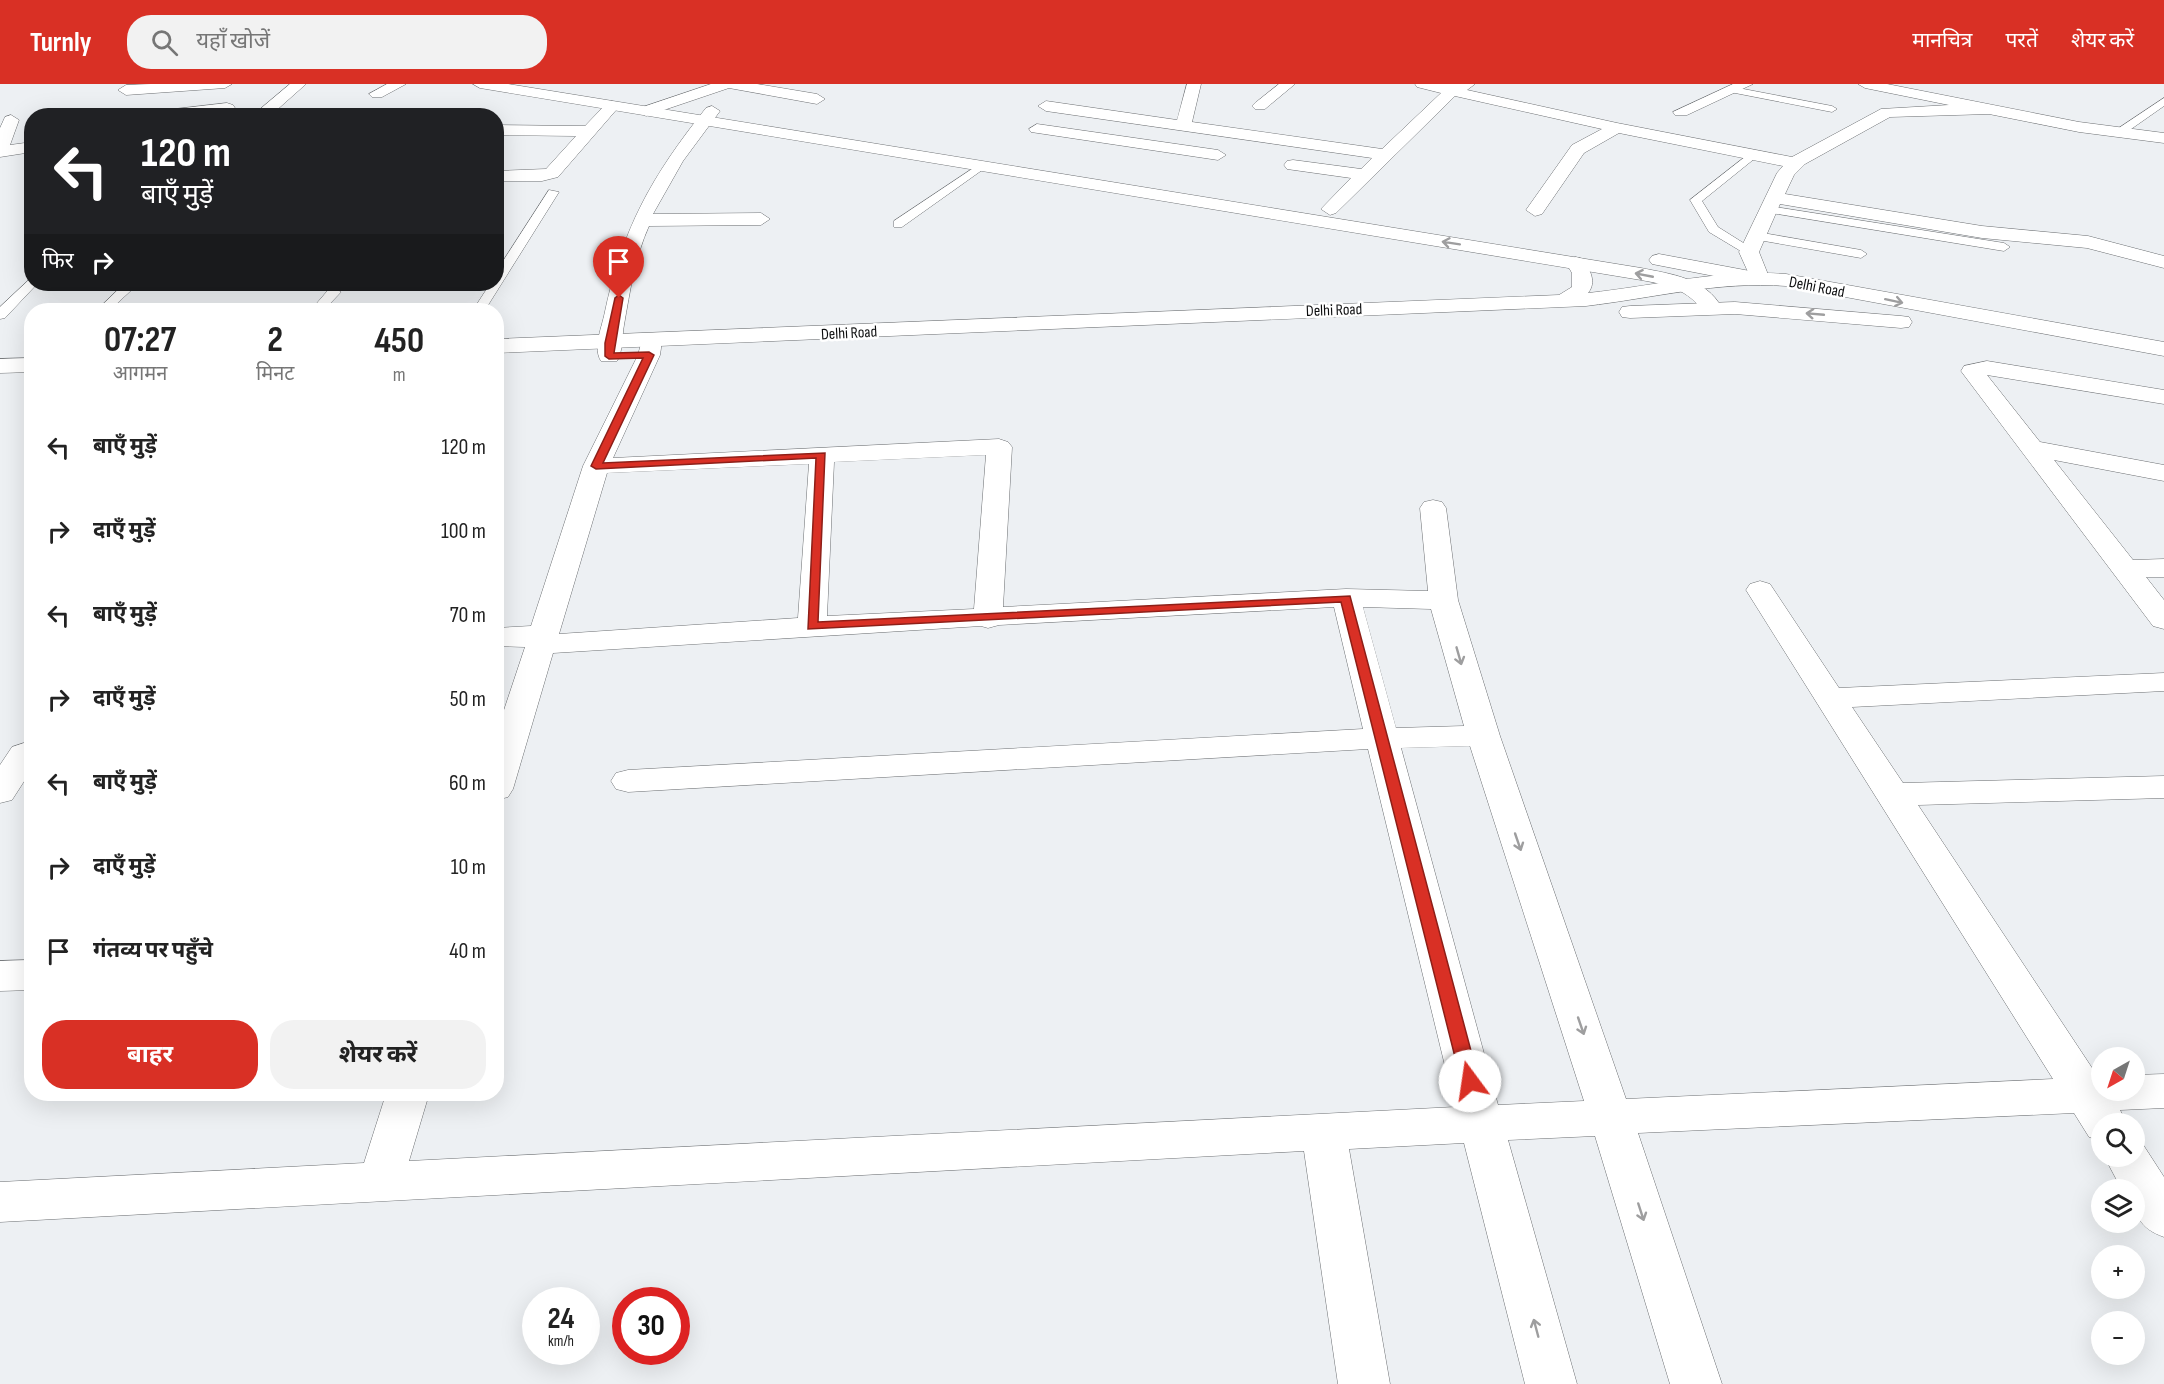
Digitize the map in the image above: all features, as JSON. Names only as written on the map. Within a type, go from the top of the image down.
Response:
[{"type":"street","points":[[126,90],[225,84]]},
{"type":"street","points":[[270,108],[298,84]]},
{"type":"street","points":[[377,94],[399,84]]},
{"type":"street","points":[[480,84],[646,111],[708,116],[1330,209],[1664,260],[1755,277],[1749,252],[1786,173],[1795,163],[1887,112],[1989,109]]},
{"type":"street","points":[[540,84],[668,104],[708,116],[981,166],[1576,263],[1683,284],[1708,299],[1711,309]]},
{"type":"street","points":[[646,111],[728,84],[817,99]]},
{"type":"street","points":[[1183,126],[1194,84]]},
{"type":"street","points":[[1260,106],[1288,84]]},
{"type":"street","points":[[1422,84],[1617,128],[1795,163]]},
{"type":"street","points":[[1330,209],[1451,90],[1468,84]]},
{"type":"street","points":[[1855,84],[1887,112]]},
{"type":"street","points":[[1865,84],[1989,109],[2164,138]]},
{"type":"street","points":[[227,108],[233,92],[242,85]]},
{"type":"street","points":[[1680,112],[1739,87]]},
{"type":"street","points":[[504,176],[548,175],[612,105]]},
{"type":"street","points":[[1046,106],[1386,155]]},
{"type":"street","points":[[609,350],[629,253],[660,181],[708,116]]},
{"type":"street","points":[[11,120],[0,152],[24,148]]},
{"type":"street","points":[[1536,210],[1578,149],[1617,128]]},
{"type":"street","points":[[1037,129],[1236,157]]},
{"type":"street","points":[[504,130],[590,131]]},
{"type":"street","points":[[551,151],[573,150]]},
{"type":"street","points":[[1271,162],[1365,175]]},
{"type":"street","points":[[1772,204],[1982,232],[2088,242],[2164,262]]},
{"type":"street","points":[[643,220],[761,219]]},
{"type":"street","points":[[1563,301],[1575,295],[1581,288],[1582,273],[1576,263]]},
{"type":"street","name":"Delhi Road","points":[[650,348],[1321,309],[1563,301],[1630,296],[1726,277],[1755,277],[2164,349]]},
{"type":"street","points":[[1864,295],[1867,318]]},
{"type":"street","points":[[504,360],[650,348],[1711,309],[1867,318],[2164,364]]},
{"type":"street","points":[[504,346],[609,350]]},
{"type":"street","points":[[504,763],[596,466],[650,348]]},
{"type":"street","points":[[0,366],[24,365]]},
{"type":"street","points":[[2164,397],[1987,368],[1971,371],[2164,620]]},
{"type":"street","points":[[0,381],[24,380]]},
{"type":"street","points":[[596,466],[999,447],[988,619]]},
{"type":"street","points":[[2031,448],[2164,473]]},
{"type":"street","points":[[812,626],[822,455]]},
{"type":"street","points":[[1433,508],[1443,600],[1483,736],[1611,1117],[1696,1384]]},
{"type":"street","points":[[2125,569],[2164,568]]},
{"type":"street","points":[[1760,590],[2096,1109]]},
{"type":"street","points":[[1346,598],[1551,1384]]},
{"type":"street","points":[[504,638],[541,640],[988,619],[1346,598],[1443,600]]},
{"type":"street","points":[[1829,698],[2164,682]]},
{"type":"street","points":[[628,781],[1383,738],[1483,736]]},
{"type":"street","points":[[0,792],[19,754]]},
{"type":"street","points":[[1892,795],[2164,787]]},
{"type":"street","points":[[0,1202],[1324,1135],[1611,1117],[2096,1109],[2164,1091]]},
{"type":"street","points":[[380,1184],[405,1101]]},
{"type":"street","points":[[1324,1135],[1364,1384]]},
{"type":"street","points":[[2133,1167],[2164,1217]]},
{"type":"lane","points":[[1739,87],[1832,109]]},
{"type":"lane","points":[[2120,132],[2164,101]]},
{"type":"lane","points":[[1749,252],[1713,229],[1696,200],[1754,155]]},
{"type":"lane","points":[[898,224],[981,166]]},
{"type":"lane","points":[[504,270],[553,192]]},
{"type":"lane","points":[[1772,204],[2004,247]]},
{"type":"lane","points":[[1757,236],[1861,254]]},
{"type":"lane","points":[[0,315],[24,290]]},
{"type":"lane","points":[[111,303],[123,291]]},
{"type":"lane","points":[[324,303],[334,292]]},
{"type":"route","points":[[619,298],[609,343],[609,356],[649,355],[596,466],[822,455],[812,626],[988,619],[1346,598],[1470,1081]]}]
